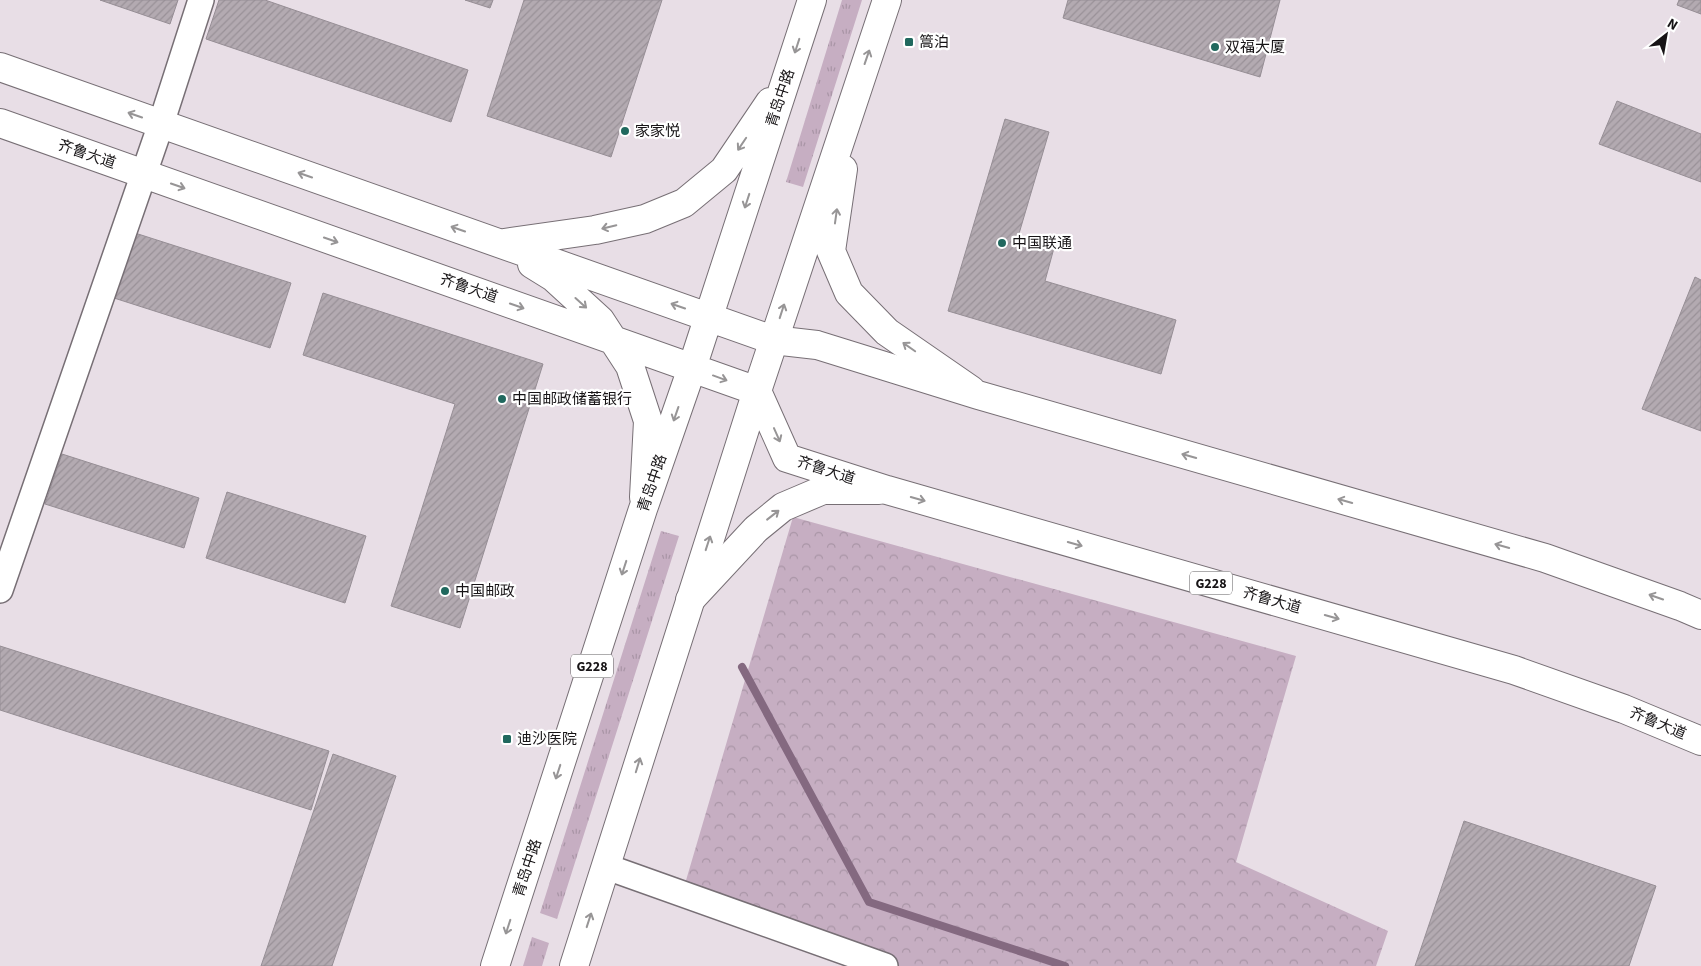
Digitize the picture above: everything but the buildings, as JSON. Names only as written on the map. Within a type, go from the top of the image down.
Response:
[{"type":"main road","name":"青岛中路","points":[[495,966],[643,509],[709,317],[812,0]]},
{"type":"main road","points":[[574,966],[773,340],[887,0]]},
{"type":"main road","points":[[0,67],[773,340],[817,344],[978,395],[1546,558],[1701,615]]},
{"type":"main road","points":[[500,243],[595,230],[645,219],[684,203],[724,170],[788,74]]},
{"type":"main road","points":[[854,97],[831,251],[849,293],[887,332],[978,395]]},
{"type":"main road","name":"齐鲁大道","points":[[0,123],[757,391],[787,458],[888,490],[1514,670],[1624,709],[1701,741]]},
{"type":"main road","points":[[500,243],[553,277],[600,320],[630,366],[648,421],[643,509]]},
{"type":"main road","points":[[690,600],[756,528],[783,507],[823,490],[888,490]]},
{"type":"street","points":[[0,590],[144,174],[201,0]]},
{"type":"street","points":[[606,867],[885,966]]},
{"type":"green space","points":[[842,0],[862,0],[803,187],[786,182]]},
{"type":"green space","points":[[793,517],[1296,656],[1236,862],[1388,931],[1376,966],[870,966],[682,894]]},
{"type":"green space","points":[[661,531],[679,536],[557,919],[540,913]]},
{"type":"green space","points":[[532,937],[549,943],[542,966],[523,966]]},
{"type":"waterway","points":[[742,667],[869,902],[1065,966]]},
{"type":"place","name":"篙泊","points":[[909,42]]},
{"type":"place","name":"双福大厦","points":[[1215,47]]},
{"type":"place","name":"家家悦","points":[[625,131]]},
{"type":"place","name":"中国联通","points":[[1002,243]]},
{"type":"place","name":"中国邮政储蓄银行","points":[[502,399]]},
{"type":"place","name":"中国邮政","points":[[445,591]]},
{"type":"place","name":"迪沙医院","points":[[507,739]]}]
